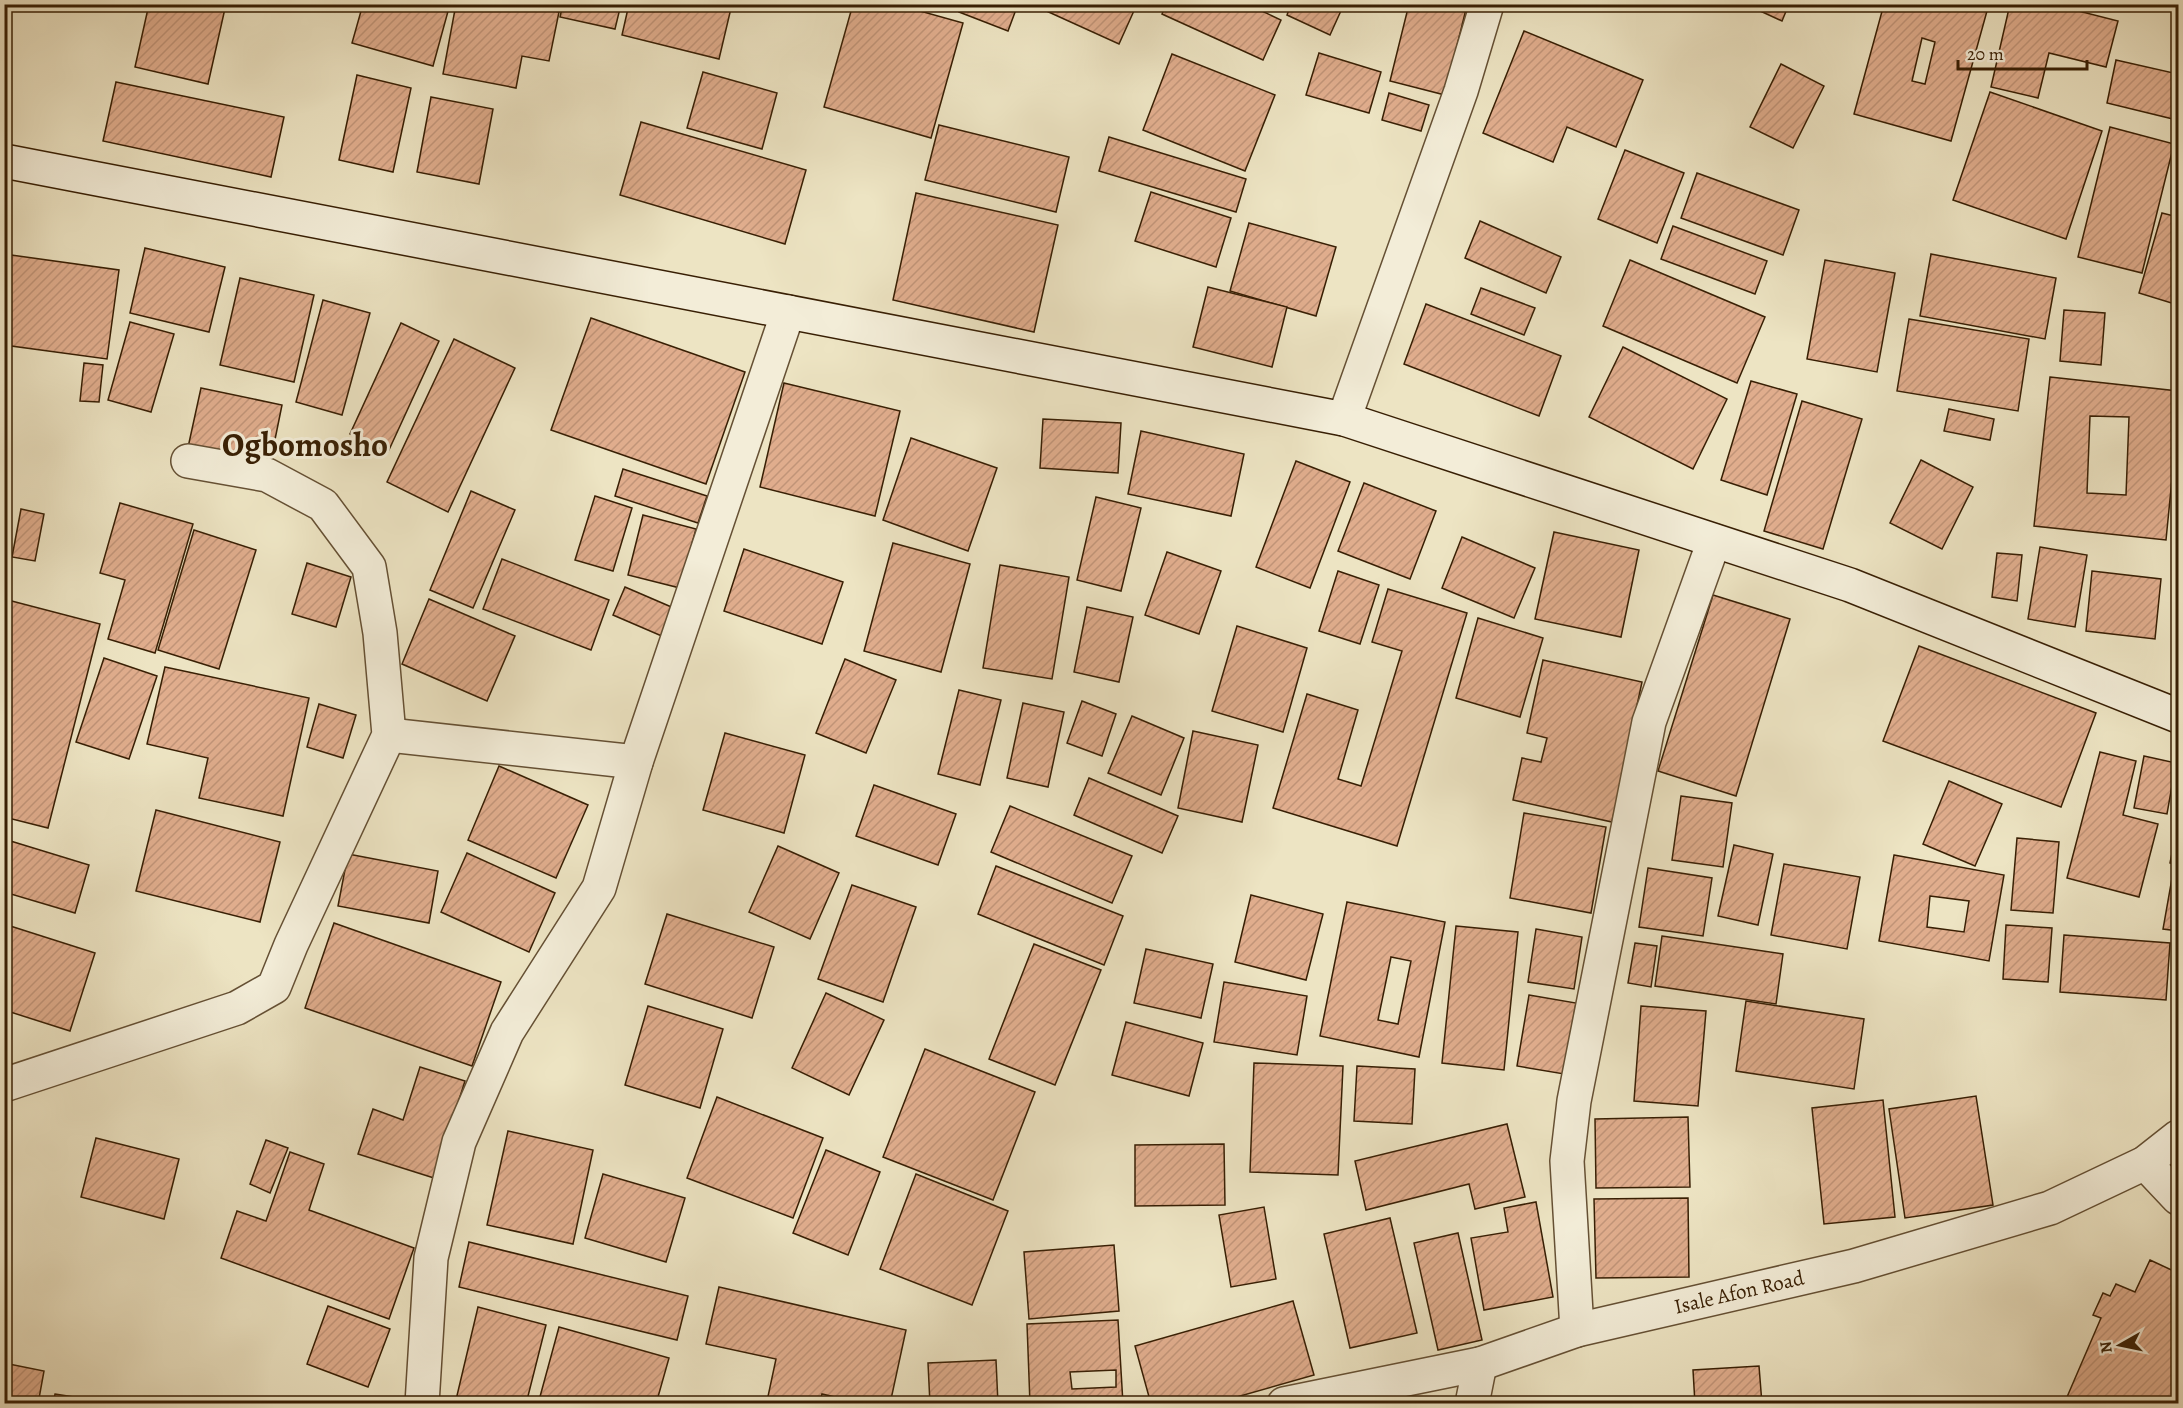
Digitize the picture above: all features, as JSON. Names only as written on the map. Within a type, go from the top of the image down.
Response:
[{"type":"street","points":[[1344,419],[1457,103],[1487,4]]},
{"type":"street","points":[[4,161],[1344,419],[1850,585],[2178,716]]},
{"type":"street","points":[[422,1404],[431,1258],[459,1142],[507,1032],[598,888],[636,762],[788,312]]},
{"type":"street","points":[[4,1085],[237,1008],[274,987],[291,945],[389,735],[380,633],[369,567],[356,549],[323,505],[267,475],[188,461]]},
{"type":"street","points":[[1577,1330],[1567,1161],[1574,1101],[1648,722],[1714,541]]},
{"type":"street","points":[[389,735],[636,762]]},
{"type":"street","name":"Isale Afon Road","points":[[1284,1404],[1480,1364],[1577,1330],[1854,1266],[2050,1208],[2145,1163],[2178,1137]]},
{"type":"street","points":[[2145,1163],[2178,1198]]},
{"type":"street","points":[[1472,1404],[1480,1364]]},
{"type":"building","points":[[149,4],[226,4],[208,84],[135,67]]},
{"type":"building","points":[[363,4],[450,4],[433,66],[352,43]]},
{"type":"building","points":[[456,4],[523,4],[559,12],[549,61],[522,56],[516,88],[443,74]]},
{"type":"building","points":[[563,4],[621,4],[615,29],[560,17]]},
{"type":"building","points":[[629,4],[732,4],[719,59],[622,35]]},
{"type":"building","points":[[853,4],[895,4],[963,23],[931,138],[824,107]]},
{"type":"building","points":[[962,4],[1018,4],[1008,31],[959,12]]},
{"type":"building","points":[[1031,4],[1137,4],[1119,44]]},
{"type":"building","points":[[1166,4],[1247,4],[1281,20],[1263,60],[1162,14]]},
{"type":"building","points":[[1291,4],[1344,4],[1330,35],[1287,15]]},
{"type":"building","points":[[1409,4],[1467,5],[1445,95],[1390,81]]},
{"type":"building","points":[[1745,4],[1789,4],[1782,21]]},
{"type":"building","points":[[1884,4],[1965,4],[1987,11],[1951,141],[1854,114]],"holes":[[[1922,38],[1935,42],[1925,84],[1912,81]]]},
{"type":"building","points":[[2010,4],[2051,4],[2118,21],[2106,67],[2049,53],[2038,98],[1991,87]]},
{"type":"building","points":[[1524,31],[1643,80],[1616,147],[1567,127],[1553,162],[1483,133]]},
{"type":"building","points":[[1319,53],[1381,72],[1369,113],[1306,95]]},
{"type":"building","points":[[1172,54],[1275,95],[1245,171],[1143,130]]},
{"type":"building","points":[[2116,60],[2178,74],[2178,96],[2173,119],[2107,103]]},
{"type":"building","points":[[1781,64],[1824,86],[1793,148],[1750,127]]},
{"type":"building","points":[[703,72],[777,93],[762,149],[687,128]]},
{"type":"building","points":[[357,75],[411,88],[393,172],[339,160]]},
{"type":"building","points":[[116,82],[284,117],[271,177],[103,141]]},
{"type":"building","points":[[1990,92],[2102,131],[2066,239],[1953,200]]},
{"type":"building","points":[[1389,93],[1429,105],[1421,131],[1382,120]]},
{"type":"building","points":[[431,97],[493,109],[479,184],[417,172]]},
{"type":"building","points":[[641,122],[806,170],[785,244],[620,195]]},
{"type":"building","points":[[939,125],[1069,157],[1056,212],[925,180]]},
{"type":"building","points":[[2110,127],[2174,144],[2142,273],[2078,257]]},
{"type":"building","points":[[1109,137],[1246,179],[1236,212],[1099,171]]},
{"type":"building","points":[[1625,150],[1684,173],[1657,243],[1598,219]]},
{"type":"building","points":[[1697,173],[1799,210],[1783,255],[1681,218]]},
{"type":"building","points":[[1151,192],[1231,218],[1216,267],[1135,241]]},
{"type":"building","points":[[916,193],[1058,225],[1034,332],[893,300]]},
{"type":"building","points":[[2162,213],[2178,217],[2178,305],[2139,293]]},
{"type":"building","points":[[1480,221],[1561,257],[1546,293],[1465,258]]},
{"type":"building","points":[[1249,223],[1336,247],[1316,316],[1230,291]]},
{"type":"building","points":[[1673,226],[1767,261],[1755,294],[1661,259]]},
{"type":"building","points":[[145,248],[225,267],[209,332],[130,313]]},
{"type":"building","points":[[4,254],[119,270],[107,359],[4,345]]},
{"type":"building","points":[[1931,254],[2056,278],[2045,339],[1920,316]]},
{"type":"building","points":[[1630,260],[1765,317],[1737,383],[1603,326]]},
{"type":"building","points":[[1825,260],[1895,273],[1877,372],[1807,359]]},
{"type":"building","points":[[240,278],[314,295],[294,382],[220,365]]},
{"type":"building","points":[[1208,287],[1287,307],[1272,367],[1193,347]]},
{"type":"building","points":[[1481,288],[1535,308],[1524,335],[1471,314]]},
{"type":"building","points":[[323,300],[370,313],[342,415],[296,402]]},
{"type":"building","points":[[1426,304],[1561,356],[1539,416],[1404,364]]},
{"type":"building","points":[[2064,310],[2105,313],[2101,365],[2060,361]]},
{"type":"building","points":[[591,318],[745,372],[706,484],[551,430]]},
{"type":"building","points":[[1909,319],[2029,339],[2018,411],[1897,391]]},
{"type":"building","points":[[130,322],[174,334],[151,412],[108,400]]},
{"type":"building","points":[[401,323],[439,341],[388,452],[350,434]]},
{"type":"building","points":[[454,339],[515,368],[448,512],[387,482]]},
{"type":"building","points":[[1623,347],[1727,399],[1693,469],[1589,417]]},
{"type":"building","points":[[84,363],[103,365],[99,402],[80,401]]},
{"type":"building","points":[[2050,377],[2178,391],[2178,418],[2166,540],[2034,526]],"holes":[[[2090,416],[2129,417],[2126,495],[2087,493]]]},
{"type":"building","points":[[1751,381],[1797,394],[1767,495],[1721,480]]},
{"type":"building","points":[[784,383],[900,411],[875,516],[760,487]]},
{"type":"building","points":[[201,388],[282,405],[269,469],[187,452]]},
{"type":"building","points":[[1802,401],[1862,419],[1823,549],[1764,531]]},
{"type":"building","points":[[1949,409],[1994,419],[1990,440],[1944,431]]},
{"type":"building","points":[[1043,419],[1121,423],[1118,473],[1040,468]]},
{"type":"building","points":[[1141,431],[1244,454],[1231,516],[1128,494]]},
{"type":"building","points":[[911,438],[997,468],[968,551],[883,520]]},
{"type":"building","points":[[1921,460],[1973,487],[1942,549],[1890,523]]},
{"type":"building","points":[[1296,461],[1350,482],[1310,588],[1256,567]]},
{"type":"building","points":[[623,469],[707,496],[698,523],[615,496]]},
{"type":"building","points":[[1364,483],[1436,511],[1410,579],[1338,551]]},
{"type":"building","points":[[471,491],[515,510],[473,608],[430,590]]},
{"type":"building","points":[[595,496],[632,508],[613,571],[575,560]]},
{"type":"building","points":[[1096,497],[1141,508],[1121,591],[1077,580]]},
{"type":"building","points":[[120,503],[193,524],[155,653],[108,639],[125,580],[100,573]]},
{"type":"building","points":[[21,509],[44,514],[35,561],[12,557]]},
{"type":"building","points":[[643,515],[696,529],[680,588],[628,575]]},
{"type":"building","points":[[194,530],[256,550],[219,669],[158,650]]},
{"type":"building","points":[[1554,532],[1639,550],[1621,637],[1535,619]]},
{"type":"building","points":[[1462,537],[1535,568],[1514,618],[1442,588]]},
{"type":"building","points":[[893,543],[970,564],[941,672],[864,651]]},
{"type":"building","points":[[2040,547],[2087,555],[2075,627],[2028,619]]},
{"type":"building","points":[[744,549],[843,582],[822,644],[724,611]]},
{"type":"building","points":[[1167,552],[1221,571],[1199,634],[1145,615]]},
{"type":"building","points":[[1997,553],[2022,555],[2017,601],[1992,597]]},
{"type":"building","points":[[502,559],[609,600],[591,650],[483,609]]},
{"type":"building","points":[[307,563],[351,577],[336,627],[292,614]]},
{"type":"building","points":[[1000,565],[1069,577],[1052,679],[983,668]]},
{"type":"building","points":[[1338,571],[1379,585],[1360,644],[1319,631]]},
{"type":"building","points":[[2092,571],[2161,579],[2155,639],[2086,631]]},
{"type":"building","points":[[625,587],[676,609],[664,637],[613,615]]},
{"type":"building","points":[[1388,589],[1467,613],[1397,846],[1273,808],[1307,694],[1358,710],[1338,779],[1361,786],[1402,651],[1372,642]]},
{"type":"building","points":[[1713,595],[1790,619],[1736,796],[1658,771]]},
{"type":"building","points":[[4,599],[100,624],[48,828],[4,817]]},
{"type":"building","points":[[429,599],[515,636],[487,701],[402,664]]},
{"type":"building","points":[[1087,607],[1133,617],[1119,682],[1074,672]]},
{"type":"building","points":[[1478,618],[1543,638],[1520,717],[1456,698]]},
{"type":"building","points":[[1237,626],[1307,648],[1283,732],[1212,711]]},
{"type":"building","points":[[1919,646],[2096,713],[2061,807],[1883,741]]},
{"type":"building","points":[[104,658],[157,676],[129,759],[76,742]]},
{"type":"building","points":[[845,659],[896,680],[866,753],[816,733]]},
{"type":"building","points":[[1543,660],[1642,682],[1612,822],[1513,800],[1522,758],[1541,762],[1547,738],[1527,733]]},
{"type":"building","points":[[165,667],[309,698],[283,816],[199,798],[208,758],[147,744]]},
{"type":"building","points":[[959,690],[1001,700],[980,785],[938,774]]},
{"type":"building","points":[[1082,701],[1116,714],[1102,756],[1067,743]]},
{"type":"building","points":[[1023,703],[1064,712],[1048,787],[1007,778]]},
{"type":"building","points":[[319,704],[356,715],[343,758],[307,747]]},
{"type":"building","points":[[1132,716],[1184,738],[1161,795],[1108,773]]},
{"type":"building","points":[[1193,731],[1258,745],[1242,822],[1178,808]]},
{"type":"building","points":[[725,733],[805,755],[784,833],[703,810]]},
{"type":"building","points":[[2100,752],[2136,761],[2123,815],[2158,824],[2139,897],[2067,878]]},
{"type":"building","points":[[2144,756],[2176,763],[2167,814],[2134,808]]},
{"type":"building","points":[[499,766],[588,805],[556,878],[468,840]]},
{"type":"building","points":[[1089,778],[1178,816],[1162,853],[1074,815]]},
{"type":"building","points":[[1949,781],[2002,804],[1975,866],[1923,844]]},
{"type":"building","points":[[874,785],[956,814],[938,865],[856,836]]},
{"type":"building","points":[[1681,796],[1732,803],[1723,867],[1672,860]]},
{"type":"building","points":[[1010,806],[1132,856],[1112,903],[991,852]]},
{"type":"building","points":[[156,810],[280,842],[260,922],[136,891]]},
{"type":"building","points":[[1524,813],[1606,827],[1591,913],[1510,898]]},
{"type":"building","points":[[2178,823],[2178,865],[2170,863]]},
{"type":"building","points":[[2017,838],[2059,842],[2053,913],[2011,910]]},
{"type":"building","points":[[4,839],[89,865],[75,913],[4,892]]},
{"type":"building","points":[[1734,845],[1773,854],[1758,925],[1718,916]]},
{"type":"building","points":[[778,846],[839,873],[810,939],[749,912]]},
{"type":"building","points":[[467,853],[555,893],[529,952],[441,912]]},
{"type":"building","points":[[348,854],[438,871],[429,923],[338,906]]},
{"type":"building","points":[[1894,855],[2004,875],[1989,961],[1879,941]],"holes":[[[1930,896],[1969,901],[1964,932],[1927,927]]]},
{"type":"building","points":[[1784,864],[1860,877],[1847,949],[1771,935]]},
{"type":"building","points":[[996,866],[1123,916],[1104,965],[978,914]]},
{"type":"building","points":[[1648,868],[1712,878],[1703,936],[1639,927]]},
{"type":"building","points":[[2172,878],[2178,879],[2178,931],[2163,929]]},
{"type":"building","points":[[852,885],[916,907],[883,1002],[818,979]]},
{"type":"building","points":[[1251,895],[1323,914],[1306,980],[1235,962]]},
{"type":"building","points":[[1347,902],[1445,922],[1419,1057],[1320,1036]],"holes":[[[1391,957],[1411,961],[1398,1024],[1378,1020]]]},
{"type":"building","points":[[667,914],[774,947],[752,1018],[645,984]]},
{"type":"building","points":[[334,923],[501,982],[472,1066],[305,1008]]},
{"type":"building","points":[[4,924],[95,953],[70,1031],[4,1010]]},
{"type":"building","points":[[2006,925],[2052,928],[2048,982],[2003,979]]},
{"type":"building","points":[[1456,926],[1518,932],[1504,1070],[1442,1063]]},
{"type":"building","points":[[1536,929],[1582,937],[1574,989],[1528,982]]},
{"type":"building","points":[[2064,935],[2170,943],[2166,1000],[2060,992]]},
{"type":"building","points":[[1662,936],[1783,954],[1776,1004],[1655,986]]},
{"type":"building","points":[[1635,943],[1657,946],[1651,987],[1628,983]]},
{"type":"building","points":[[1034,944],[1101,970],[1055,1085],[989,1059]]},
{"type":"building","points":[[1146,949],[1213,964],[1201,1018],[1134,1003]]},
{"type":"building","points":[[1224,982],[1307,996],[1297,1055],[1214,1042]]},
{"type":"building","points":[[826,993],[884,1020],[849,1095],[792,1068]]},
{"type":"building","points":[[1529,995],[1576,1003],[1564,1074],[1517,1066]]},
{"type":"building","points":[[1746,1001],[1864,1019],[1854,1089],[1736,1071]]},
{"type":"building","points":[[648,1006],[723,1029],[700,1108],[625,1085]]},
{"type":"building","points":[[1641,1006],[1706,1011],[1698,1106],[1634,1101]]},
{"type":"building","points":[[1126,1022],[1203,1043],[1189,1096],[1112,1075]]},
{"type":"building","points":[[925,1049],[1035,1092],[993,1200],[883,1157]]},
{"type":"building","points":[[1254,1063],[1343,1066],[1338,1175],[1250,1172]]},
{"type":"building","points":[[1357,1066],[1415,1069],[1412,1124],[1354,1121]]},
{"type":"building","points":[[420,1067],[465,1081],[434,1178],[358,1154],[373,1109],[403,1120]]},
{"type":"building","points":[[1976,1096],[1993,1205],[1905,1218],[1889,1109]]},
{"type":"building","points":[[717,1097],[823,1138],[793,1218],[687,1178]]},
{"type":"building","points":[[1883,1100],[1895,1217],[1824,1224],[1812,1108]]},
{"type":"building","points":[[1688,1117],[1690,1187],[1596,1188],[1595,1119]]},
{"type":"building","points":[[1507,1124],[1525,1197],[1475,1209],[1469,1184],[1366,1210],[1355,1161]]},
{"type":"building","points":[[508,1131],[593,1150],[573,1244],[487,1225]]},
{"type":"building","points":[[96,1138],[179,1159],[164,1219],[81,1197]]},
{"type":"building","points":[[266,1140],[288,1148],[270,1193],[250,1184]]},
{"type":"building","points":[[1224,1144],[1225,1205],[1135,1206],[1135,1145]]},
{"type":"building","points":[[826,1150],[880,1172],[848,1255],[793,1233]]},
{"type":"building","points":[[290,1152],[324,1164],[309,1210],[414,1248],[389,1319],[221,1258],[237,1211],[266,1221]]},
{"type":"building","points":[[603,1174],[685,1198],[666,1262],[585,1238]]},
{"type":"building","points":[[916,1174],[1008,1211],[972,1305],[880,1269]]},
{"type":"building","points":[[1688,1198],[1689,1277],[1596,1278],[1594,1199]]},
{"type":"building","points":[[1536,1202],[1553,1297],[1484,1310],[1471,1238],[1508,1232],[1504,1208]]},
{"type":"building","points":[[1264,1207],[1276,1279],[1231,1287],[1219,1215]]},
{"type":"building","points":[[1390,1218],[1417,1333],[1350,1348],[1324,1234]]},
{"type":"building","points":[[1458,1233],[1482,1340],[1438,1350],[1414,1243]]},
{"type":"building","points":[[469,1242],[688,1296],[677,1340],[459,1287]]},
{"type":"building","points":[[1114,1245],[1119,1311],[1029,1319],[1024,1252]]},
{"type":"building","points":[[2150,1260],[2178,1273],[2178,1404],[2064,1404],[2101,1318],[2093,1315],[2103,1293],[2110,1296],[2116,1284],[2135,1292]]},
{"type":"building","points":[[719,1287],[906,1330],[890,1404],[864,1404],[822,1394],[819,1404],[767,1401],[776,1359],[706,1344]]},
{"type":"building","points":[[1293,1301],[1314,1375],[1212,1404],[1151,1404],[1135,1346]]},
{"type":"building","points":[[328,1306],[390,1329],[368,1387],[307,1364]]},
{"type":"building","points":[[478,1307],[546,1325],[526,1404],[455,1404]]},
{"type":"building","points":[[1118,1320],[1123,1404],[1030,1404],[1027,1324]],"holes":[[[1116,1370],[1116,1387],[1072,1389],[1070,1372]]]},
{"type":"building","points":[[559,1327],[669,1358],[656,1404],[538,1404]]},
{"type":"building","points":[[996,1360],[998,1404],[930,1404],[928,1363]]},
{"type":"building","points":[[4,1363],[44,1371],[38,1404],[4,1404]]},
{"type":"building","points":[[1759,1366],[1762,1404],[1695,1404],[1693,1370]]},
{"type":"building","points":[[55,1394],[118,1404],[53,1404]]},
{"type":"district","name":"Ogbomosho","points":[[305,444]]}]
